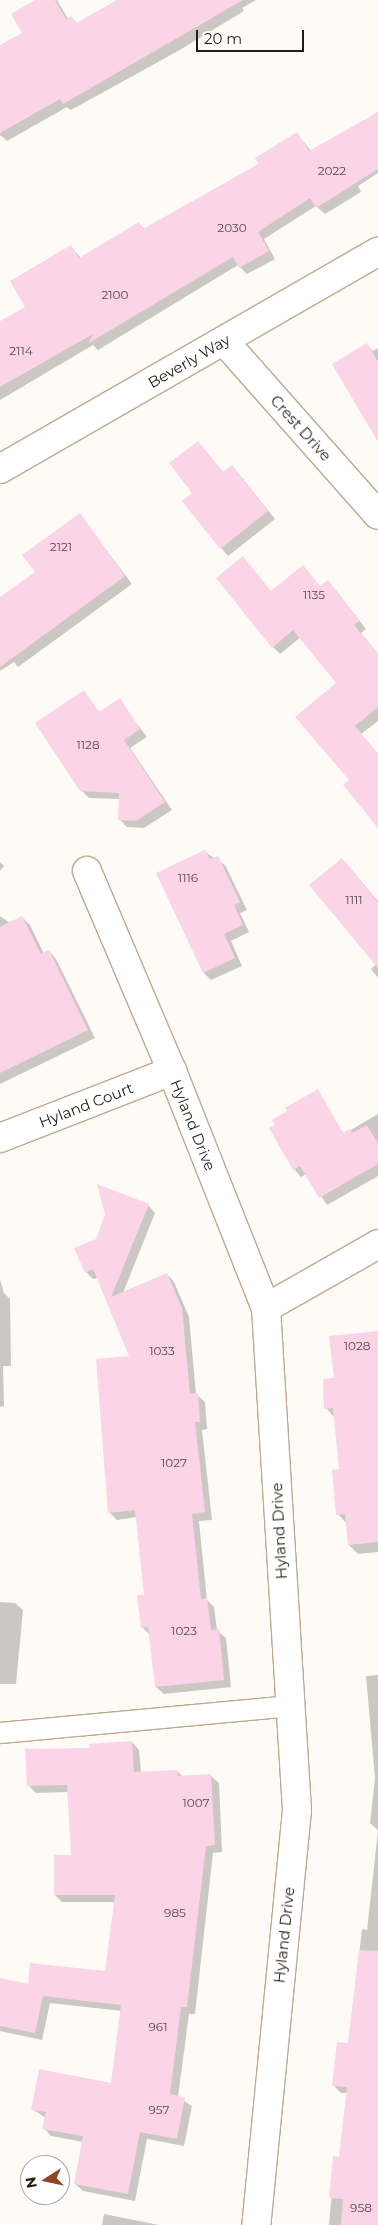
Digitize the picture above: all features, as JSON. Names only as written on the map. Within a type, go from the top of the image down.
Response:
[{"type":"street","name":"Beverly Way","points":[[0,469],[378,252]]},
{"type":"street","name":"Crest Drive","points":[[224,341],[378,515]]},
{"type":"street","name":"Hyland Drive","points":[[87,870],[172,1072],[266,1308],[297,1810],[256,2225]]},
{"type":"street","name":"Hyland Court","points":[[0,1138],[172,1072]]},
{"type":"street","points":[[266,1308],[378,1244]]},
{"type":"lane","points":[[0,1733],[290,1706]]},
{"type":"building","points":[[35,0],[55,0],[66,19],[71,16],[76,23],[117,0],[243,0],[63,104],[60,99],[0,133],[0,45],[22,33],[11,14]]},
{"type":"building","points":[[378,112],[378,169],[316,208],[310,198],[258,232],[269,251],[239,268],[233,257],[89,343],[93,334],[0,387],[0,321],[25,307],[10,281],[71,245],[79,258],[139,222],[143,229],[258,164],[255,158],[297,132],[309,151]]},
{"type":"building","points":[[367,343],[378,362],[378,442],[332,364]]},
{"type":"building","points":[[198,441],[223,472],[232,465],[268,511],[220,549],[182,501],[192,493],[169,463]]},
{"type":"building","points":[[80,513],[125,576],[0,667],[0,597],[35,572],[22,555]]},
{"type":"building","points":[[243,556],[271,591],[303,565],[320,586],[328,580],[360,621],[354,625],[378,653],[378,707],[355,726],[378,754],[378,828],[343,785],[349,780],[295,717],[336,683],[293,630],[272,648],[216,578]]},
{"type":"building","points":[[84,690],[99,712],[120,698],[140,729],[124,740],[165,802],[136,821],[118,820],[119,793],[80,791],[35,723]]},
{"type":"building","points":[[205,850],[210,859],[218,856],[240,902],[234,905],[243,925],[224,934],[235,958],[203,973],[156,873]]},
{"type":"building","points":[[342,858],[378,902],[378,968],[309,885]]},
{"type":"building","points":[[22,916],[41,954],[49,950],[88,1030],[0,1073],[0,927]]},
{"type":"building","points":[[318,1089],[343,1133],[350,1129],[352,1133],[367,1125],[378,1144],[378,1164],[319,1198],[300,1166],[293,1170],[269,1128],[275,1125],[272,1120],[287,1111],[285,1108]]},
{"type":"building","points":[[97,1184],[149,1204],[111,1297],[167,1273],[182,1308],[190,1394],[198,1393],[200,1422],[195,1422],[205,1512],[192,1514],[201,1599],[207,1598],[211,1630],[219,1629],[224,1680],[155,1687],[148,1627],[141,1628],[137,1595],[144,1595],[135,1510],[108,1513],[96,1359],[129,1356],[93,1269],[85,1273],[74,1248],[96,1239],[105,1214]]},
{"type":"building","points":[[378,1331],[378,1542],[348,1545],[345,1514],[336,1515],[332,1470],[339,1469],[333,1408],[324,1409],[323,1379],[334,1378],[329,1336]]},
{"type":"building","points":[[132,1741],[134,1772],[177,1770],[178,1776],[211,1774],[215,1845],[206,1846],[187,2007],[181,2007],[170,2094],[185,2097],[177,2139],[140,2132],[128,2194],[74,2184],[83,2136],[42,2129],[46,2112],[31,2110],[39,2069],[111,2083],[121,2005],[43,1996],[35,2033],[0,2026],[0,1978],[28,1984],[30,1963],[105,1971],[115,1895],[54,1895],[54,1855],[71,1855],[67,1785],[27,1786],[25,1749],[90,1748],[89,1744]]},
{"type":"building","points":[[359,1950],[378,1951],[378,2225],[341,2225],[343,2199],[329,2198],[333,2156],[339,2157],[347,2087],[332,2086],[337,2042],[348,2043]]}]
